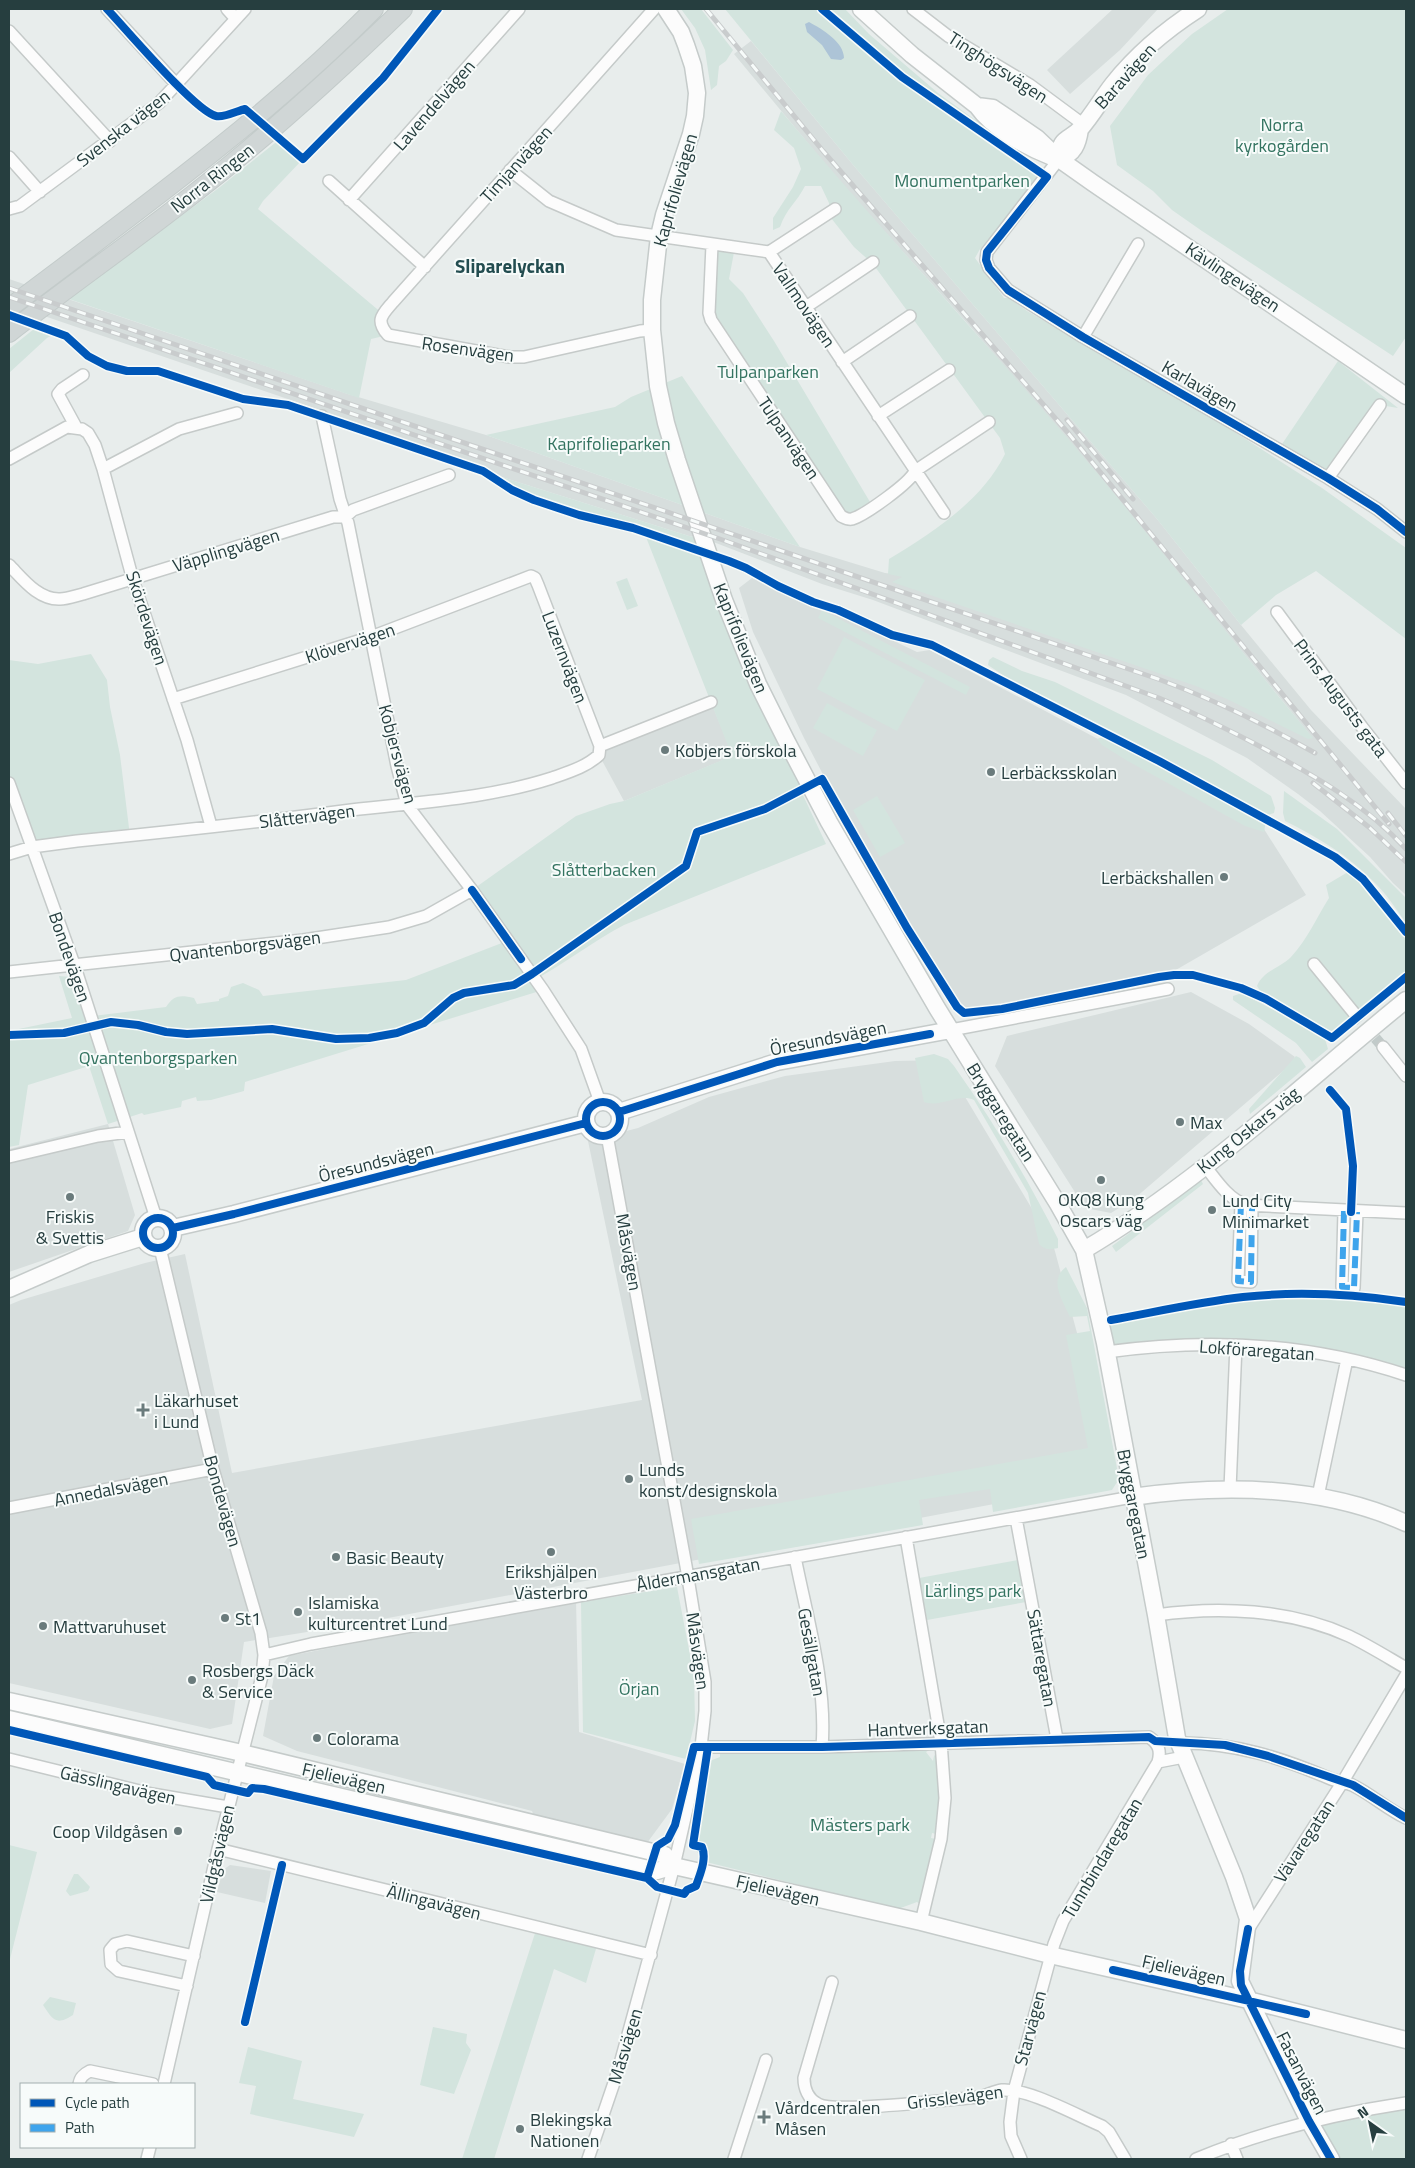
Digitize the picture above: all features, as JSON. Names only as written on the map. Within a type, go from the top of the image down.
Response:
[{"type":"main road","name":"Norra Ringen","points":[[9,308],[184,177],[248,125],[332,52],[374,9]]},
{"type":"main road","name":"Norra Ringen","points":[[9,333],[197,192],[347,64],[403,9]]},
{"type":"main road","name":"Kaprifolievägen","points":[[666,9],[681,32],[686,45],[693,66],[697,93],[691,134],[664,215],[653,275],[652,330],[658,386],[666,423],[713,570],[758,684],[829,822],[950,1030]]},
{"type":"main road","name":"Kävlingevägen","points":[[860,9],[912,55],[978,106],[993,108],[1037,138],[1059,159],[1406,396]]},
{"type":"main road","name":"Baravägen","points":[[1059,159],[1069,156],[1078,143],[1082,127],[1114,84],[1144,51],[1192,10]]},
{"type":"main road","name":"Kung Oskars väg","points":[[1084,1250],[1130,1222],[1205,1166],[1406,1000]]},
{"type":"main road","name":"Öresundsvägen","points":[[618,1112],[777,1062],[950,1030]]},
{"type":"main road","name":"Bryggaregatan","points":[[950,1030],[1058,1204],[1084,1250],[1106,1352],[1181,1750],[1244,1905],[1248,1929],[1240,1980],[1248,2000]]},
{"type":"main road","points":[[600,1102],[611,1104],[618,1112],[620,1118],[616,1128],[607,1135],[597,1135],[592,1132],[586,1123],[588,1109],[600,1102]]},
{"type":"main road","name":"Öresundsvägen","points":[[173,1228],[586,1123]]},
{"type":"main road","points":[[156,1218],[166,1220],[173,1228],[172,1240],[165,1247],[150,1246],[143,1237],[145,1225],[156,1218]]},
{"type":"main road","points":[[9,1288],[73,1260],[143,1237]]},
{"type":"main road","points":[[1132,1497],[1159,1493],[1230,1489],[1264,1490],[1318,1496],[1405,1519]]},
{"type":"main road","name":"Fjelievägen","points":[[9,1701],[242,1753],[665,1855],[674,1866]]},
{"type":"main road","name":"Fjelievägen","points":[[9,1719],[657,1871],[674,1866],[922,1922],[1050,1955],[1248,2000],[1406,2040]]},
{"type":"main road","name":"Fasanvägen","points":[[1248,2000],[1309,2121],[1331,2159]]},
{"type":"main road","points":[[1272,2048],[1269,2033],[1270,2024],[1277,2017],[1294,2012]]},
{"type":"street","points":[[108,9],[177,85]]},
{"type":"street","points":[[226,9],[236,19]]},
{"type":"street","name":"Svenska vägen","points":[[9,209],[20,206],[40,192],[159,103],[245,9]]},
{"type":"street","name":"Lavendelvägen","points":[[349,200],[519,9]]},
{"type":"street","name":"Timjanvägen","points":[[380,321],[383,314],[654,9]]},
{"type":"street","name":"Tinghögsvägen","points":[[913,9],[948,36],[1030,86],[1082,127]]},
{"type":"street","points":[[9,31],[110,141]]},
{"type":"street","points":[[9,157],[40,192]]},
{"type":"street","name":"Karlavägen","points":[[1059,159],[987,252],[986,260],[989,268],[1008,290],[1083,336],[1328,478],[1377,508],[1406,532]]},
{"type":"street","name":"Vallmovägen","points":[[510,170],[549,201],[616,230],[768,252],[944,513]]},
{"type":"street","points":[[329,181],[425,267]]},
{"type":"street","points":[[768,252],[835,209]]},
{"type":"street","points":[[1083,336],[1138,244]]},
{"type":"street","name":"Tulpanvägen","points":[[712,245],[709,313],[711,320],[841,516],[853,519],[873,507],[909,481],[915,471],[989,422]]},
{"type":"street","points":[[806,307],[873,262]]},
{"type":"street","points":[[842,362],[910,316]]},
{"type":"street","name":"Rosenvägen","points":[[380,321],[381,327],[388,335],[510,357],[524,357],[652,330]]},
{"type":"street","points":[[878,416],[949,370]]},
{"type":"street","name":"Skördevägen","points":[[83,375],[58,392],[58,394],[71,427],[88,433],[95,445],[133,580],[187,740],[211,826]]},
{"type":"street","points":[[1328,478],[1380,405]]},
{"type":"street","points":[[103,469],[179,429],[237,413]]},
{"type":"street","name":"Kobjersvägen","points":[[322,416],[348,523],[397,766],[407,805],[472,890],[543,990],[581,1049],[600,1102]]},
{"type":"street","points":[[9,458],[71,427]]},
{"type":"street","name":"Väpplingvägen","points":[[9,564],[35,590],[46,596],[59,599],[133,580],[332,517],[345,516],[353,510],[448,475]]},
{"type":"street","name":"Luzernvägen","points":[[524,578],[532,576],[535,578],[600,750]]},
{"type":"street","name":"Klövervägen","points":[[173,699],[371,637],[524,578]]},
{"type":"street","name":"Prins Augusts gata","points":[[1277,612],[1406,783]]},
{"type":"street","points":[[600,750],[711,702]]},
{"type":"street","name":"Slåttervägen","points":[[9,854],[32,847],[407,805],[494,793],[530,785],[572,771],[592,762],[600,750]]},
{"type":"street","name":"Bondevägen","points":[[9,783],[74,964],[98,1044],[156,1218]]},
{"type":"street","name":"Qvantenborgsvägen","points":[[9,972],[302,940],[389,928],[426,916],[472,890]]},
{"type":"street","points":[[1314,964],[1354,1014]]},
{"type":"street","name":"Öresundsvägen","points":[[950,1030],[1168,989]]},
{"type":"street","points":[[1383,1047],[1406,1076]]},
{"type":"street","points":[[9,1157],[98,1136],[128,1132]]},
{"type":"street","name":"Måsvägen","points":[[588,2159],[614,2086],[674,1866],[701,1747],[705,1682],[688,1576],[607,1135]]},
{"type":"street","points":[[1205,1166],[1228,1192],[1246,1205],[1406,1214]]},
{"type":"street","points":[[1246,1205],[1251,1282],[1238,1281],[1246,1205]]},
{"type":"street","points":[[1344,1211],[1342,1287],[1354,1288],[1357,1212]]},
{"type":"street","name":"Bondevägen","points":[[160,1248],[213,1469],[258,1624],[264,1655],[262,1676],[242,1753]]},
{"type":"street","points":[[1230,1489],[1236,1345]]},
{"type":"street","name":"Lokföraregatan","points":[[1106,1352],[1166,1346],[1236,1345],[1291,1349],[1347,1359],[1406,1375]]},
{"type":"street","points":[[1318,1496],[1347,1359]]},
{"type":"street","name":"Annedalsvägen","points":[[9,1508],[213,1469]]},
{"type":"street","name":"Åldermansgatan","points":[[264,1655],[311,1644],[1132,1497]]},
{"type":"street","name":"Sättaregatan","points":[[1016,1518],[1057,1739]]},
{"type":"street","points":[[906,1537],[941,1742],[945,1798],[941,1840],[922,1922]]},
{"type":"street","name":"Gesällgatan","points":[[794,1557],[811,1637],[820,1692],[822,1747]]},
{"type":"street","points":[[1156,1615],[1224,1609],[1303,1621],[1348,1636],[1406,1668]]},
{"type":"street","name":"Vävaregatan","points":[[1248,1929],[1342,1783],[1406,1675]]},
{"type":"street","name":"Hantverksgatan","points":[[701,1747],[822,1747],[1149,1737],[1159,1746],[1160,1755],[1158,1762]]},
{"type":"street","points":[[1158,1762],[1201,1742],[1246,1749],[1352,1785],[1406,1818]]},
{"type":"street","name":"Vildgåsvägen","points":[[164,2083],[242,1753]]},
{"type":"street","name":"Gässlingavägen","points":[[9,1759],[152,1794],[228,1808]]},
{"type":"street","name":"Tunnbindaregatan","points":[[1050,1955],[1063,1921],[1158,1762]]},
{"type":"street","name":"Ällingavägen","points":[[218,1849],[651,1955]]},
{"type":"street","points":[[187,1986],[119,1971],[111,1964],[110,1950],[115,1944],[127,1941],[194,1956]]},
{"type":"street","name":"Starvägen","points":[[1021,2159],[1011,2136],[1010,2122],[1014,2091],[1050,1955]]},
{"type":"street","name":"Grisslevägen","points":[[832,1982],[804,2078],[806,2090],[815,2102],[831,2107],[856,2106],[980,2097],[998,2091],[1014,2091]]},
{"type":"street","points":[[734,2159],[766,2060]]},
{"type":"street","points":[[79,2083],[90,2071],[148,2083]]},
{"type":"street","points":[[1014,2091],[1051,2104],[1102,2126],[1109,2132],[1125,2159]]},
{"type":"street","points":[[1196,2159],[1231,2144],[1309,2121],[1406,2103]]},
{"type":"street","points":[[1231,2144],[1237,2159]]},
{"type":"shaded area","points":[[1113,9],[1158,9],[1120,50],[1070,94],[1047,70]]},
{"type":"shaded area","points":[[751,41],[854,166],[1157,519],[1311,710],[1406,809],[1406,895],[1370,857],[1320,811],[1298,794],[1247,758],[1126,695],[873,600],[822,584],[703,538],[689,536],[483,471],[416,448],[323,411],[9,304],[9,279],[348,394],[486,435],[800,547],[885,573],[915,576],[1214,668],[1311,736],[1092,468],[967,323],[841,183],[734,54]]},
{"type":"shaded area","name":"Lerbäcksskolan","points":[[752,578],[837,614],[917,652],[930,650],[1262,826],[1306,895],[1174,971],[1024,1002],[967,1011],[959,1005],[923,949],[840,807],[804,738],[753,632],[739,588]]},
{"type":"shaded area","name":"Kobjers förskola","points":[[711,702],[733,756],[624,801],[599,755],[600,746]]},
{"type":"shaded area","points":[[1191,992],[1249,1024],[1295,1057],[1289,1066],[1135,1198],[1111,1213],[1085,1208],[995,1066],[1007,1036]]},
{"type":"shaded area","points":[[943,1060],[1053,1244],[1097,1407],[1106,1483],[351,1625],[244,1642],[232,1724],[210,1729],[9,1683],[9,1305],[145,1263],[185,1254],[232,1473],[642,1400],[588,1141],[638,1128],[709,1097],[785,1076],[895,1061]]},
{"type":"shaded area","points":[[108,1124],[135,1215],[128,1231],[9,1272],[9,1149]]},
{"type":"shaded area","points":[[576,1600],[579,1732],[685,1764],[672,1809],[647,1843],[534,1816],[532,1811],[297,1751],[263,1736],[274,1676],[289,1656]]},
{"type":"shaded area","points":[[230,1865],[271,1871],[265,1903],[217,1892],[223,1870]]},
{"type":"green space","points":[[681,9],[701,9],[733,50],[726,61],[719,66],[717,85],[711,90],[705,50],[695,28]]},
{"type":"green space","name":"Monumentparken","points":[[725,9],[845,9],[869,34],[938,93],[1040,167],[1038,181],[987,244],[980,249],[975,258],[1004,298],[1009,298],[1027,311],[1208,415],[1322,488],[1406,548],[1406,639],[1316,571],[1276,595],[1241,625],[1157,519],[854,166]]},
{"type":"green space","name":"Norra kyrkogården","points":[[1228,9],[1406,9],[1406,337],[1393,356],[1202,231],[1172,210],[1153,191],[1117,165],[1110,126],[1148,75],[1192,34]]},
{"type":"green space","points":[[781,111],[1070,441],[1313,738],[1308,739],[1227,699],[1196,686],[892,582],[902,577],[888,574],[889,559],[939,527],[970,501],[995,471],[1005,454],[1000,438],[873,264],[854,247],[831,218],[829,203],[821,186],[805,186],[785,215],[780,227],[773,230],[773,218],[793,187],[801,169],[794,148],[774,130]]},
{"type":"green space","points":[[280,139],[303,159],[263,201],[258,209],[383,314],[388,335],[371,339],[359,398],[69,299],[220,187]]},
{"type":"green space","name":"Tulpanparken","points":[[712,245],[735,247],[729,279],[743,293],[774,341],[873,507],[847,519],[715,326]]},
{"type":"green space","points":[[34,329],[54,334],[47,338],[9,373],[9,349]]},
{"type":"green space","points":[[1338,361],[1398,408],[1380,405],[1328,478],[1278,450]]},
{"type":"green space","name":"Kaprifolieparken","points":[[682,376],[800,547],[486,435],[615,407],[631,397]]},
{"type":"green space","points":[[483,471],[689,536],[703,538],[810,785],[801,791],[826,844],[624,925],[536,979],[543,990],[245,1082],[244,1091],[211,1100],[197,1101],[196,1097],[182,1101],[181,1107],[144,1115],[142,1113],[108,1124],[89,1066],[28,1085],[19,1145],[9,1147],[9,1031],[72,1018],[59,976],[70,977],[85,1017],[166,1007],[172,1000],[181,996],[194,998],[197,1004],[219,1001],[219,999],[228,996],[231,987],[243,983],[259,990],[263,996],[406,980],[507,941],[472,890],[576,816],[624,801],[732,756],[644,532],[534,500],[512,490]]},
{"type":"green space","points":[[627,578],[638,606],[627,610],[616,582]]},
{"type":"green space","points":[[822,610],[970,687],[966,695],[818,618]]},
{"type":"green space","points":[[844,637],[925,680],[897,731],[817,689]]},
{"type":"green space","points":[[91,654],[107,680],[110,707],[120,755],[130,836],[32,847],[9,783],[9,660],[38,664]]},
{"type":"green space","points":[[993,657],[1022,671],[1055,682],[1212,760],[1271,796],[1275,808],[1274,813],[1268,815],[1166,759],[1013,682],[988,665],[989,660]]},
{"type":"green space","points":[[827,703],[877,730],[863,756],[813,728]]},
{"type":"green space","points":[[1105,736],[1266,821],[1264,832],[1245,826],[1126,760],[1102,745],[1097,739]]},
{"type":"green space","points":[[1284,791],[1337,829],[1406,898],[1406,923],[1391,901],[1353,863],[1320,840],[1285,821],[1283,813]]},
{"type":"green space","points":[[877,796],[905,843],[880,857],[853,810]]},
{"type":"green space","points":[[1348,872],[1373,894],[1406,940],[1406,976],[1336,1032],[1316,1025],[1297,1015],[1261,992],[1257,986],[1267,973],[1287,961],[1302,943],[1329,898],[1326,885]]},
{"type":"green space","points":[[1245,995],[1318,1033],[1325,1039],[1328,1049],[1312,1062],[1296,1043],[1233,1000],[1233,996]]},
{"type":"green space","points":[[934,1054],[948,1059],[954,1066],[1009,1150],[1058,1239],[1058,1248],[1047,1249],[1039,1244],[1028,1193],[974,1100],[962,1098],[936,1103],[924,1102],[915,1058]]},
{"type":"green space","points":[[1296,1056],[1300,1058],[1306,1067],[1250,1114],[1249,1109]]},
{"type":"green space","points":[[1201,1180],[1203,1184],[1116,1252],[1112,1246]]},
{"type":"green space","points":[[1066,1267],[1087,1308],[1119,1479],[1112,1490],[993,1512],[990,1489],[919,1500],[923,1525],[699,1564],[691,1519],[1088,1448],[1066,1335],[1090,1331],[1087,1316],[1070,1317],[1061,1298],[1058,1278]]},
{"type":"green space","points":[[1298,1294],[1348,1295],[1406,1302],[1406,1375],[1241,1345],[1106,1352],[1101,1326],[1111,1320],[1219,1300]]},
{"type":"green space","name":"Lärlings park","points":[[1018,1560],[1026,1602],[927,1620],[919,1578]]},
{"type":"green space","name":"Örjan","points":[[677,1587],[694,1676],[695,1721],[686,1759],[583,1732],[581,1602]]},
{"type":"green space","name":"Mästers park","points":[[931,1749],[926,1752],[933,1761],[934,1756],[938,1752],[939,1804],[936,1834],[932,1833],[931,1838],[936,1839],[921,1905],[917,1902],[898,1909],[706,1862],[696,1851],[697,1841],[695,1839],[707,1762],[720,1757],[720,1752]]},
{"type":"green space","points":[[9,1845],[37,1852],[9,1963]]},
{"type":"green space","points":[[74,1874],[78,1874],[90,1887],[88,1891],[70,1896],[66,1891]]},
{"type":"green space","points":[[537,1927],[598,1942],[586,1983],[554,1969],[494,2159],[462,2159]]},
{"type":"green space","points":[[50,1997],[76,2003],[73,2015],[59,2021],[52,2018],[43,2005]]},
{"type":"green space","points":[[433,2027],[467,2034],[466,2043],[471,2050],[454,2094],[420,2085]]},
{"type":"green space","points":[[248,2047],[302,2061],[293,2099],[364,2114],[354,2137],[250,2114],[256,2086],[239,2083]]},
{"type":"green space","points":[[1406,2103],[1406,2159],[1331,2159],[1309,2121]]},
{"type":"water","points":[[809,22],[826,32],[836,41],[843,52],[844,58],[841,60],[831,59],[822,45],[807,32],[805,24]]},
{"type":"tunnel","points":[[1354,1013],[1383,1047]]},
{"type":"railway","points":[[706,9],[823,151],[1069,434],[1389,824]]},
{"type":"railway","points":[[9,288],[1158,679],[1238,713],[1315,753]]},
{"type":"railway","points":[[9,297],[720,539],[1159,698],[1237,735],[1339,792],[1391,833],[1406,849]]},
{"type":"railway","points":[[1067,420],[1133,499]]},
{"type":"railway","points":[[1313,783],[1370,828],[1406,862]]},
{"type":"railway","points":[[1388,813],[1406,836]]},
{"type":"marked path","points":[[1241,1203],[1238,1281],[1251,1282],[1252,1207]]},
{"type":"marked path","points":[[1344,1211],[1342,1287],[1354,1288],[1357,1212]]},
{"type":"cycle path","points":[[107,9],[177,85],[206,111],[219,116],[245,109],[303,159],[383,78],[438,9]]},
{"type":"cycle path","points":[[822,9],[902,77],[1047,177],[987,252],[986,260],[989,268],[1008,290],[1083,337],[1328,478],[1377,509],[1406,532]]},
{"type":"cycle path","points":[[9,315],[66,336],[88,356],[107,366],[127,371],[158,371],[243,399],[288,405],[483,471],[512,490],[534,500],[579,515],[633,528],[729,561],[813,602],[838,610],[892,635],[932,645],[1159,761],[1335,857],[1363,879],[1406,932]]},
{"type":"cycle path","points":[[9,1035],[64,1033],[111,1022],[187,1034],[272,1029],[336,1039],[369,1038],[397,1033],[424,1023],[453,998],[464,993],[514,985],[686,866],[697,832],[765,809],[822,779],[907,928],[957,1007],[964,1013],[1002,1009],[1159,977],[1193,975],[1241,988],[1266,999],[1332,1038],[1406,977]]},
{"type":"cycle path","points":[[472,890],[521,959]]},
{"type":"cycle path","points":[[619,1112],[777,1062],[930,1034]]},
{"type":"cycle path","points":[[1330,1090],[1346,1109],[1353,1166],[1351,1212]]},
{"type":"cycle path","points":[[603,1102],[615,1107],[620,1119],[615,1131],[603,1136],[591,1131],[586,1119],[591,1107],[603,1102]]},
{"type":"cycle path","points":[[173,1228],[586,1123]]},
{"type":"cycle path","points":[[158,1218],[169,1222],[173,1233],[169,1244],[158,1248],[147,1244],[143,1233],[147,1222],[158,1218]]},
{"type":"cycle path","points":[[1111,1320],[1210,1302],[1263,1295],[1324,1294],[1406,1302]]},
{"type":"cycle path","points":[[9,1730],[207,1777],[214,1785],[248,1793],[252,1788],[264,1789],[647,1878],[657,1887],[684,1894],[687,1890],[696,1886],[704,1856],[702,1847],[693,1845],[708,1747]]},
{"type":"cycle path","points":[[647,1878],[657,1846],[668,1839],[675,1825],[694,1747],[822,1747],[1149,1737],[1155,1741],[1225,1745],[1268,1756],[1353,1785],[1406,1818]]},
{"type":"cycle path","points":[[245,2022],[282,1865]]},
{"type":"cycle path","points":[[1248,1929],[1240,1971],[1241,1985],[1309,2121],[1331,2159]]},
{"type":"cycle path","points":[[1113,1970],[1306,2014]]},
{"type":"place","name":"Kobjers förskola","points":[[665,750]]},
{"type":"place","name":"Lerbäcksskolan","points":[[991,772]]},
{"type":"place","name":"Lerbäckshallen","points":[[1224,877]]},
{"type":"place","name":"Max","points":[[1180,1122]]},
{"type":"place","name":"OKQ8 Kung Oscars väg","points":[[1101,1180]]},
{"type":"place","name":"Friskis & Svettis","points":[[70,1197]]},
{"type":"place","name":"Lund City Minimarket","points":[[1212,1210]]},
{"type":"place","name":"Läkarhuset i Lund","points":[[143,1410]]},
{"type":"place","name":"Lunds konst/designskola","points":[[629,1479]]},
{"type":"place","name":"Erikshjälpen Västerbro","points":[[551,1552]]},
{"type":"place","name":"Basic Beauty","points":[[336,1557]]},
{"type":"place","name":"Islamiska kulturcentret Lund","points":[[298,1612]]},
{"type":"place","name":"St1","points":[[225,1618]]},
{"type":"place","name":"Mattvaruhuset","points":[[43,1626]]},
{"type":"place","name":"Rosbergs Däck & Service","points":[[192,1680]]},
{"type":"place","name":"Colorama","points":[[317,1738]]},
{"type":"place","name":"Coop Vildgåsen","points":[[178,1831]]},
{"type":"place","name":"Vårdcentralen Måsen","points":[[764,2117]]},
{"type":"place","name":"Blekingska Nationen","points":[[520,2129]]},
{"type":"district","name":"Sliparelyckan","points":[[510,265]]},
{"type":"park label","name":"Slåtterbacken","points":[[604,869]]},
{"type":"park label","name":"Qvantenborgsparken","points":[[158,1057]]}]
